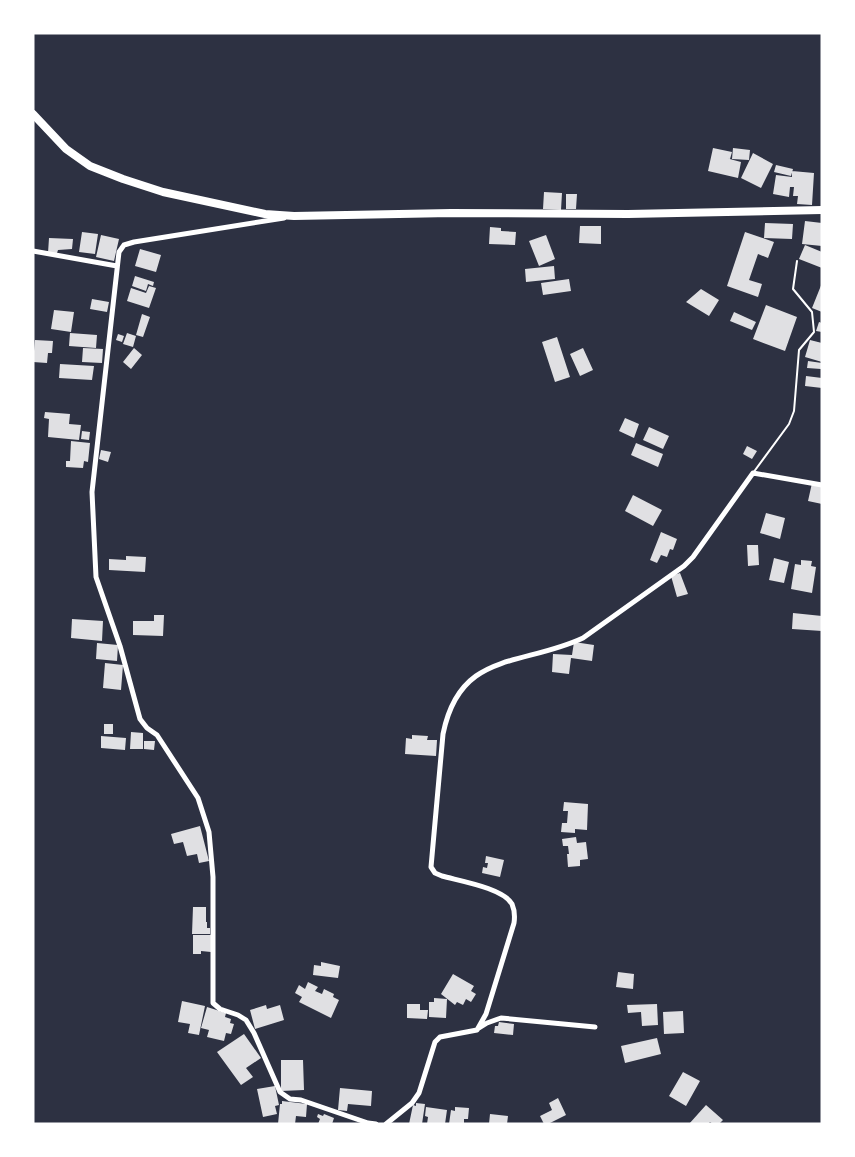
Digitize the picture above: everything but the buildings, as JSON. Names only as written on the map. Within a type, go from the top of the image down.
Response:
[{"type":"main road","points":[[33,114],[66,149],[90,166],[163,192],[265,214],[294,216],[451,213],[616,214],[822,210]]},
{"type":"street","points":[[294,216],[134,242],[124,245],[119,252],[92,492],[96,577],[120,646],[140,719],[156,735],[198,798],[208,832],[213,877],[213,1003],[220,1009],[246,1020],[280,1092],[290,1099],[300,1100],[368,1124],[376,1124]]},
{"type":"street","points":[[33,251],[117,266]]},
{"type":"street","points":[[477,1030],[486,1014],[514,923],[515,912],[512,903],[496,891],[442,876],[435,873],[431,867],[443,734],[447,714],[458,692],[475,675],[506,661],[583,638],[684,566],[693,557],[753,473],[822,485]]},
{"type":"street","points":[[386,1124],[412,1103],[418,1093],[435,1042],[440,1037],[477,1030],[501,1018],[595,1027]]},
{"type":"lane","points":[[753,473],[789,424],[794,411],[799,350],[814,332],[812,312],[793,289],[797,261]]}]
